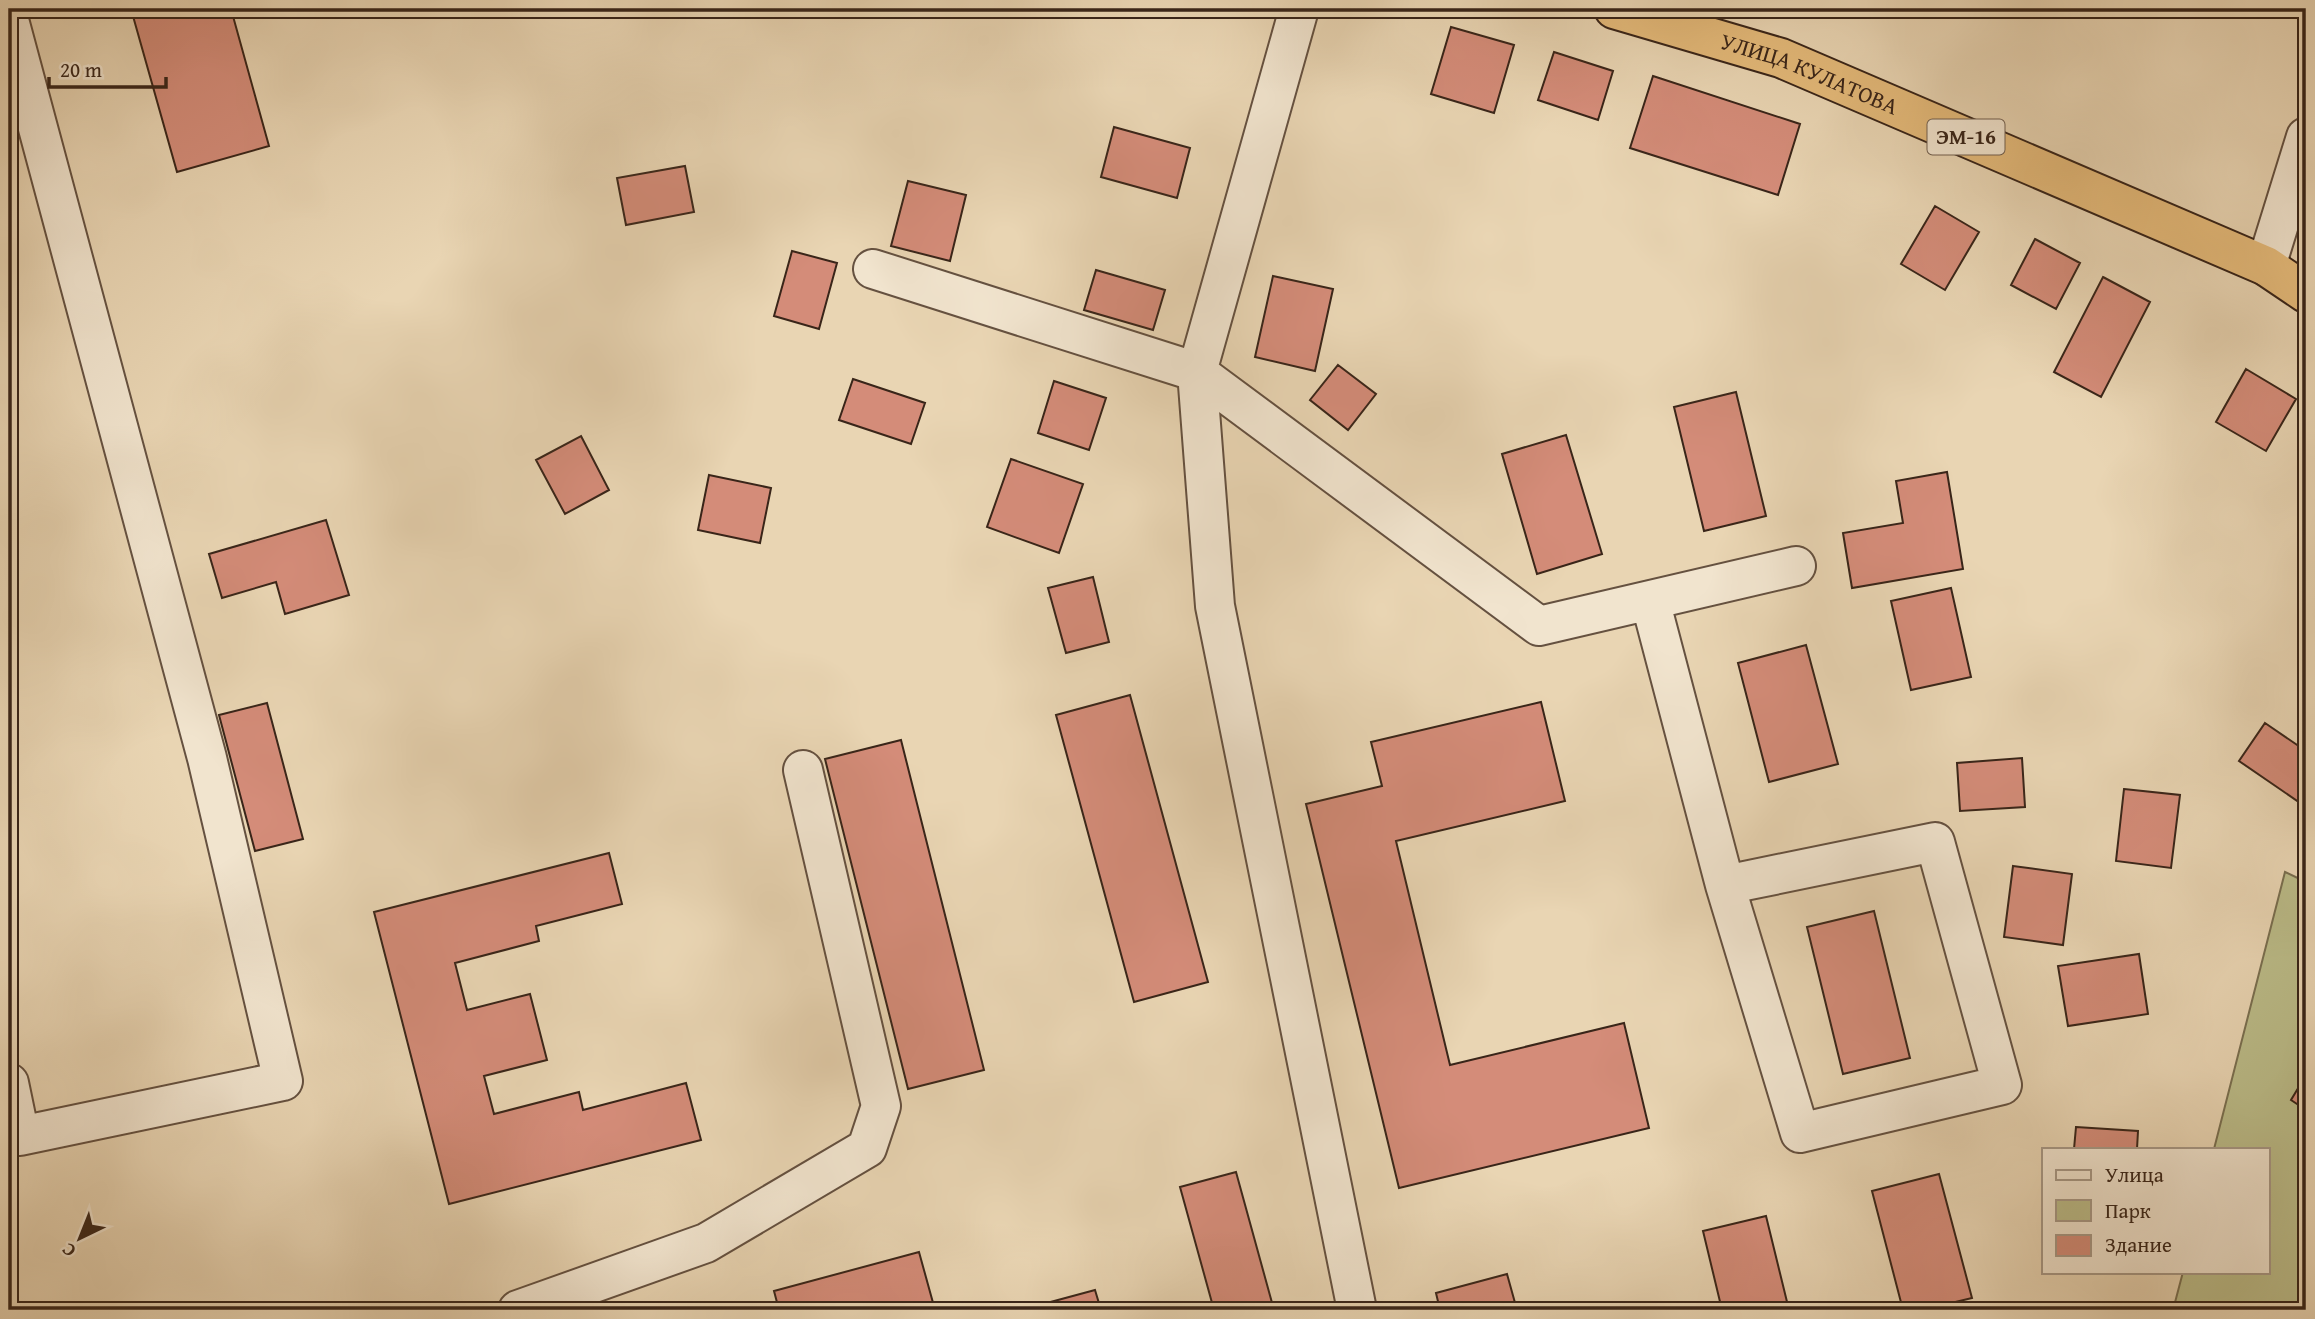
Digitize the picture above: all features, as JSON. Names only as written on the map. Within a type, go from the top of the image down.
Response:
[{"type":"highway","name":"УЛИЦА КУЛАТОВА","points":[[1614,9],[1781,58],[2266,266],[2306,293]]},
{"type":"street","points":[[1299,9],[1197,372],[1215,606],[1357,1310]]},
{"type":"street","points":[[9,20],[207,758],[284,1081],[20,1136],[9,1083]]},
{"type":"street","points":[[2266,266],[2306,137]]},
{"type":"street","points":[[873,269],[1197,372],[1539,626],[1796,566]]},
{"type":"street","points":[[1650,600],[1725,885],[1800,1133],[2002,1085],[1935,842],[1725,885]]},
{"type":"street","points":[[518,1310],[706,1243],[867,1148],[881,1106],[803,770]]},
{"type":"green space","points":[[2285,872],[2306,882],[2306,1310],[2173,1310],[2182,1274],[2270,1274],[2270,1148],[2214,1148]]},
{"type":"building","points":[[131,9],[231,9],[269,146],[177,172]]},
{"type":"building","points":[[682,9],[710,9],[710,12]]},
{"type":"building","points":[[1451,27],[1514,45],[1494,113],[1431,94]]},
{"type":"building","points":[[1554,52],[1613,71],[1598,120],[1538,100]]},
{"type":"building","points":[[1653,76],[1800,124],[1778,195],[1630,148]]},
{"type":"building","points":[[1114,127],[1190,148],[1177,198],[1101,177]]},
{"type":"building","points":[[685,166],[694,212],[626,225],[617,178]]},
{"type":"building","points":[[908,181],[966,195],[950,261],[891,246]]},
{"type":"building","points":[[1935,206],[1979,232],[1945,290],[1901,264]]},
{"type":"building","points":[[2035,239],[2080,263],[2056,309],[2011,285]]},
{"type":"building","points":[[792,251],[837,263],[819,329],[774,316]]},
{"type":"building","points":[[1096,270],[1165,290],[1153,330],[1084,310]]},
{"type":"building","points":[[1273,276],[1333,289],[1315,371],[1255,357]]},
{"type":"building","points":[[2103,277],[2150,302],[2101,397],[2054,372]]},
{"type":"building","points":[[1338,365],[1376,394],[1348,430],[1310,400]]},
{"type":"building","points":[[2246,369],[2296,399],[2266,451],[2216,422]]},
{"type":"building","points":[[853,379],[925,403],[911,444],[839,420]]},
{"type":"building","points":[[1054,381],[1106,398],[1089,450],[1038,433]]},
{"type":"building","points":[[1736,392],[1766,516],[1704,531],[1674,407]]},
{"type":"building","points":[[1566,435],[1602,554],[1537,574],[1502,454]]},
{"type":"building","points":[[581,436],[609,490],[565,514],[536,460]]},
{"type":"building","points":[[1011,459],[1083,484],[1059,553],[987,527]]},
{"type":"building","points":[[1947,472],[1963,569],[1852,588],[1843,533],[1903,523],[1896,481]]},
{"type":"building","points":[[709,475],[771,488],[760,543],[698,530]]},
{"type":"building","points":[[326,520],[349,595],[285,614],[276,582],[222,598],[209,554]]},
{"type":"building","points":[[1093,577],[1109,642],[1066,653],[1048,588]]},
{"type":"building","points":[[1951,588],[1971,677],[1911,690],[1891,601]]},
{"type":"building","points":[[1806,645],[1838,764],[1769,782],[1738,663]]},
{"type":"building","points":[[1130,695],[1208,982],[1134,1002],[1056,715]]},
{"type":"building","points":[[1541,702],[1565,801],[1396,841],[1450,1065],[1624,1023],[1649,1128],[1399,1188],[1306,804],[1382,786],[1371,742]]},
{"type":"building","points":[[267,703],[303,839],[255,851],[219,715]]},
{"type":"building","points":[[2265,723],[2306,751],[2306,807],[2239,761]]},
{"type":"building","points":[[901,740],[984,1070],[908,1089],[825,759]]},
{"type":"building","points":[[2022,758],[2025,807],[1960,811],[1957,763]]},
{"type":"building","points":[[2124,789],[2180,795],[2171,868],[2116,861]]},
{"type":"building","points":[[609,853],[622,904],[536,926],[539,941],[455,963],[467,1010],[530,994],[547,1060],[484,1076],[494,1114],[579,1092],[583,1110],[686,1083],[701,1140],[449,1204],[374,912]]},
{"type":"building","points":[[2013,866],[2072,874],[2063,945],[2004,937]]},
{"type":"building","points":[[1874,911],[1910,1058],[1843,1074],[1807,927]]},
{"type":"building","points":[[2139,954],[2148,1014],[2068,1026],[2058,966]]},
{"type":"building","points":[[2306,1075],[2306,1110],[2291,1100]]},
{"type":"building","points":[[2076,1127],[2138,1131],[2137,1148],[2074,1148]]},
{"type":"building","points":[[1236,1172],[1274,1310],[1214,1310],[1180,1187]]},
{"type":"building","points":[[1939,1174],[1972,1298],[1922,1310],[1903,1310],[1872,1191]]},
{"type":"building","points":[[1766,1216],[1789,1310],[1722,1310],[1703,1231]]},
{"type":"building","points":[[919,1252],[935,1310],[779,1310],[774,1291]]},
{"type":"building","points":[[1507,1274],[1517,1310],[1440,1310],[1436,1293]]},
{"type":"building","points":[[1095,1290],[1101,1310],[1033,1310],[1032,1307]]}]
